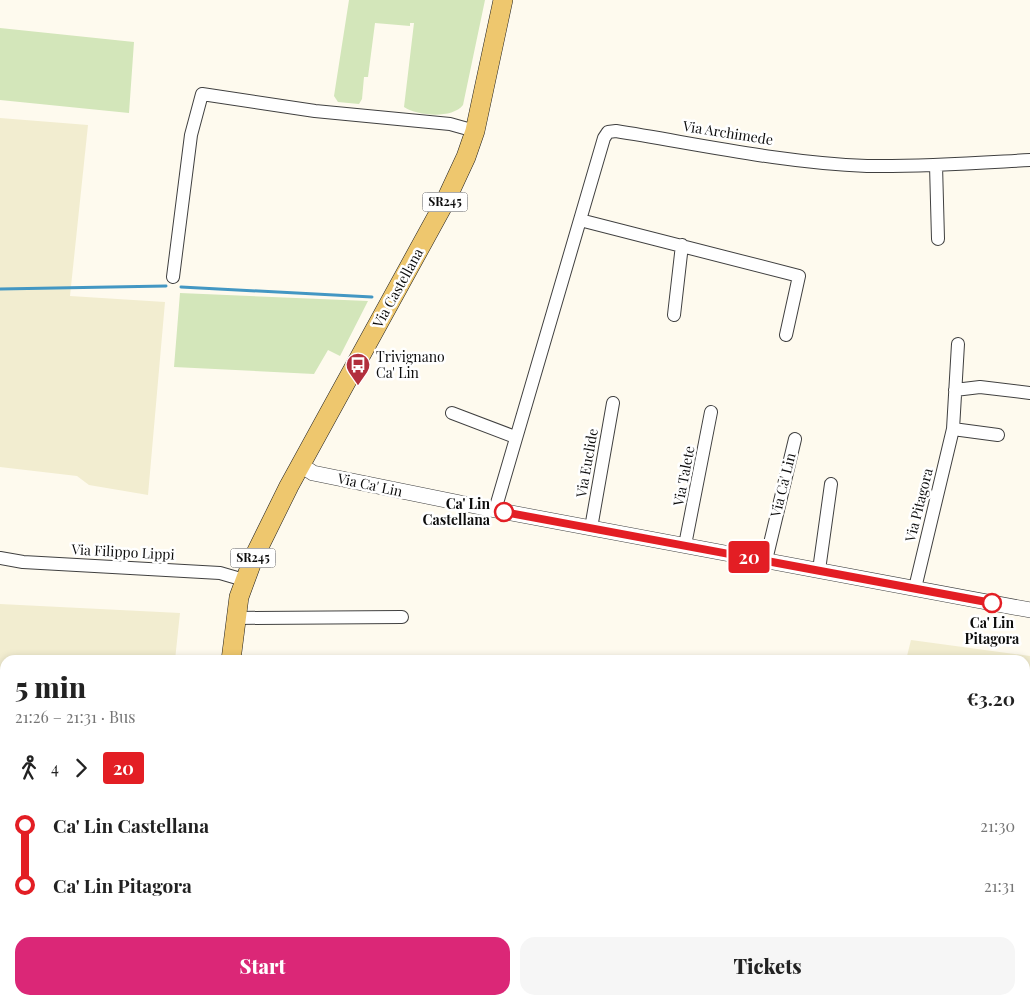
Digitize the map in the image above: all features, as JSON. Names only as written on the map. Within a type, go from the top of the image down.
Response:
[{"type":"main road","name":"Via Castellana","points":[[231,655],[235,618],[244,580],[274,514],[446,200],[466,157],[475,131],[503,0]]},
{"type":"street","points":[[173,277],[191,136],[202,94],[315,111],[450,124],[475,131]]},
{"type":"street","name":"Via Archimede","points":[[495,510],[604,138],[612,131],[787,158],[866,166],[936,165],[1030,160]]},
{"type":"street","points":[[936,165],[938,238]]},
{"type":"street","points":[[580,220],[799,276],[786,335]]},
{"type":"street","points":[[670,313],[682,245]]},
{"type":"street","name":"Via Pitagora","points":[[915,588],[953,429],[958,344]]},
{"type":"street","points":[[955,390],[980,387],[1030,394]]},
{"type":"street","name":"Via Euclide","points":[[591,528],[613,403]]},
{"type":"street","name":"Via Talete","points":[[685,545],[711,412]]},
{"type":"street","points":[[452,414],[515,437]]},
{"type":"street","points":[[953,429],[998,435]]},
{"type":"street","name":"Via Ca' Lin","points":[[766,560],[795,439]]},
{"type":"street","name":"Via Ca' Lin","points":[[301,465],[313,473],[495,510],[1030,610]]},
{"type":"street","points":[[819,570],[831,484]]},
{"type":"street","name":"Via Filippo Lippi","points":[[0,558],[23,562],[220,573],[244,580]]},
{"type":"street","points":[[235,618],[402,617]]},
{"type":"shaded area","points":[[0,118],[88,125],[70,296],[165,302],[148,495],[89,485],[77,476],[0,467]]},
{"type":"shaded area","points":[[0,604],[180,613],[176,655],[0,655]]},
{"type":"shaded area","points":[[911,640],[1023,655],[907,655]]},
{"type":"green space","points":[[349,0],[485,0],[463,105],[451,112],[435,115],[404,107],[414,23],[410,23],[410,26],[375,23],[368,77],[364,77],[362,99],[359,104],[338,102],[334,96]]},
{"type":"green space","points":[[0,28],[134,42],[129,113],[0,100]]},
{"type":"green space","points":[[180,293],[368,301],[340,356],[328,350],[314,374],[174,367]]},
{"type":"waterway","points":[[0,289],[166,286]]},
{"type":"waterway","points":[[181,287],[372,297]]},
{"type":"bus line","name":"20","points":[[504,512],[992,603]]},
{"type":"place","name":"Trivignano Ca' Lin","points":[[358,386]]},
{"type":"place","name":"Ca' Lin Castellana","points":[[504,512]]},
{"type":"place","name":"Ca' Lin Pitagora","points":[[992,603]]}]
